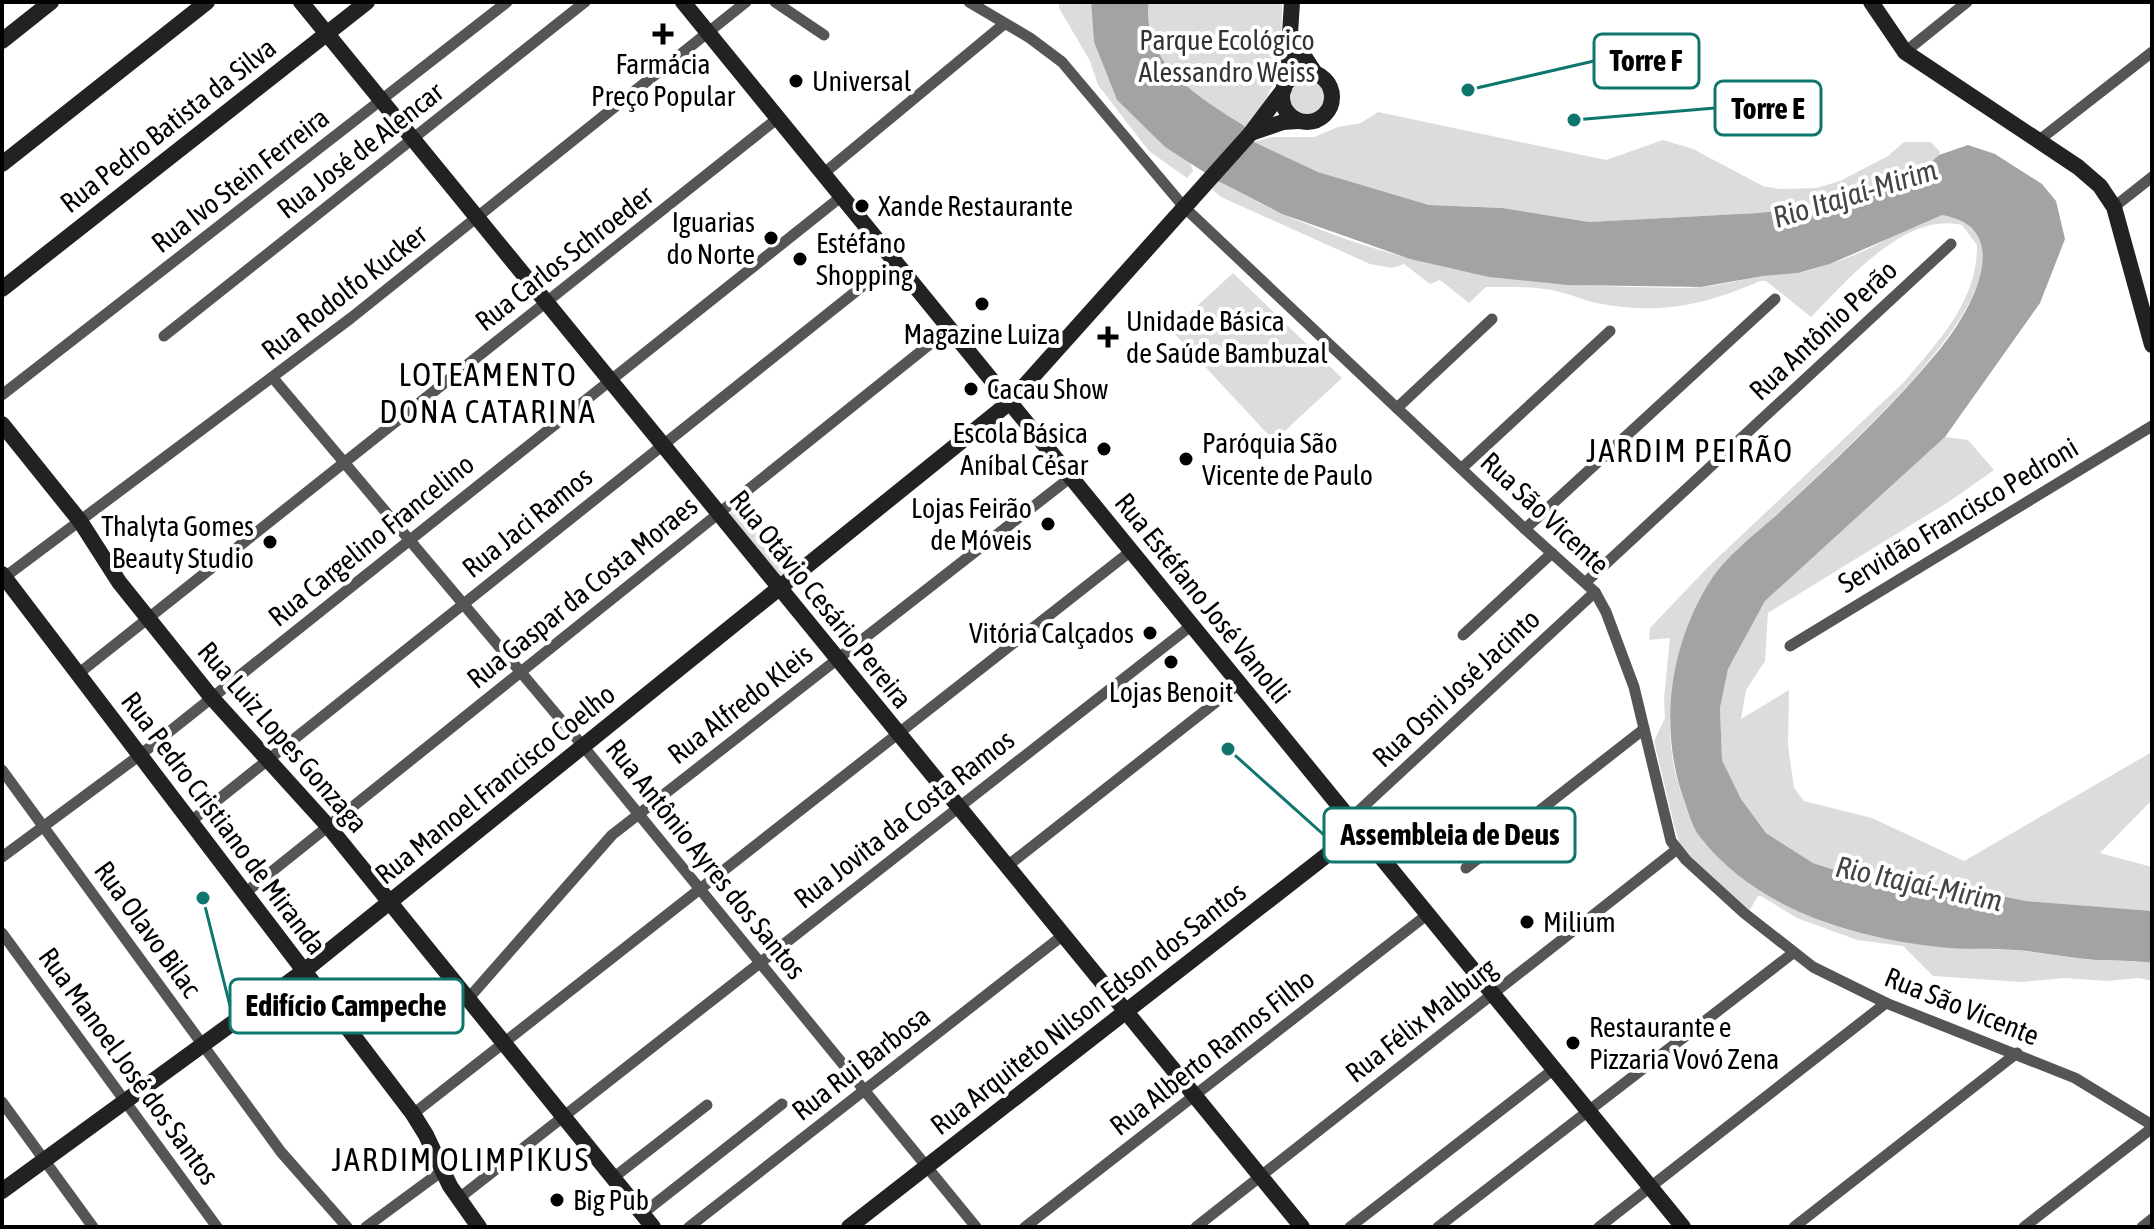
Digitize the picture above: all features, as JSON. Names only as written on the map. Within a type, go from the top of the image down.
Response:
[{"type":"main road","points":[[4,36],[51,2]]},
{"type":"main road","points":[[2,164],[207,2]]},
{"type":"main road","name":"Rua Otávio Cesário Pereira","points":[[301,2],[1302,1227]]},
{"type":"main road","name":"Rua Pedro Batista da Silva","points":[[2,289],[367,2]]},
{"type":"main road","name":"Rua Estéfano José Vanolli","points":[[683,2],[1683,1227]]},
{"type":"main road","points":[[1292,2],[1282,96],[1286,111],[1298,121]]},
{"type":"main road","points":[[1871,2],[1905,52],[2091,177],[2108,195],[2147,302],[2152,345]]},
{"type":"main road","points":[[1249,135],[1269,125],[1316,121],[1329,111],[1333,95],[1327,81],[1315,73],[1290,35]]},
{"type":"main road","points":[[1285,85],[1300,73],[1315,73]]},
{"type":"main road","name":"Rua Manoel Francisco Coelho","points":[[2,1191],[304,971],[1010,402],[1249,135],[1285,85]]},
{"type":"main road","name":"Rua Luiz Lopes Gonzaga","points":[[2,424],[80,521],[103,560],[212,698],[328,826],[648,1220]]},
{"type":"main road","name":"Rua Pedro Cristiano de Miranda","points":[[3,577],[413,1114],[458,1199],[479,1227]]},
{"type":"main road","name":"Rua Arquiteto Nilson Edson dos Santos","points":[[849,1227],[1126,1012],[1354,824]]},
{"type":"street","name":"Rua Ivo Stein Ferreira","points":[[2,395],[507,2]]},
{"type":"street","name":"Rua José de Alencar","points":[[164,336],[585,2]]},
{"type":"street","name":"Rua Rodolfo Kucker","points":[[3,577],[273,378],[746,2]]},
{"type":"street","points":[[775,2],[824,35]]},
{"type":"street","name":"Rua São Vicente","points":[[969,2],[1045,48],[1062,62],[1184,207],[1595,592],[1626,662],[1676,850],[1793,953],[1839,981],[1886,1003],[2075,1078],[2152,1127]]},
{"type":"street","points":[[1905,52],[1967,2]]},
{"type":"street","points":[[823,174],[1004,24]]},
{"type":"street","points":[[2038,141],[2152,52]]},
{"type":"street","name":"Rua Carlos Schroeder","points":[[78,674],[778,118]]},
{"type":"street","points":[[2114,207],[2152,177]]},
{"type":"street","name":"Rua Cargelino Francelino","points":[[2,857],[140,755],[842,196]]},
{"type":"street","name":"Rua Antônio Perão","points":[[1586,582],[1951,244]]},
{"type":"street","name":"Rua Jaci Ramos","points":[[190,822],[894,261]]},
{"type":"street","points":[[1525,529],[1775,299]]},
{"type":"street","points":[[1397,408],[1492,319]]},
{"type":"street","name":"Rua Gaspar da Costa Moraes","points":[[245,893],[950,328]]},
{"type":"street","points":[[1462,468],[1610,331]]},
{"type":"street","name":"Rua Antônio Ayres dos Santos","points":[[273,378],[583,746],[976,1227]]},
{"type":"street","name":"Servidão Francisco Pedroni","points":[[1790,646],[2152,426]]},
{"type":"street","name":"Rua Alfredo Kleis","points":[[468,999],[599,847],[1071,477]]},
{"type":"street","points":[[413,1114],[1131,551]]},
{"type":"street","points":[[1463,635],[1552,553]]},
{"type":"street","name":"Rua Osni José Jacinto","points":[[1354,824],[1595,592]]},
{"type":"street","name":"Rua Jovita da Costa Ramos","points":[[458,1199],[1192,625]]},
{"type":"street","points":[[1006,867],[1239,684]]},
{"type":"street","points":[[1466,868],[1644,729]]},
{"type":"street","name":"Rua Olavo Bilac","points":[[2,770],[295,1169],[347,1227]]},
{"type":"street","name":"Rua Félix Malburg","points":[[1196,1227],[1676,850]]},
{"type":"street","name":"Rua Alberto Ramos Filho","points":[[1025,1227],[1428,914]]},
{"type":"street","name":"Rua Manoel José dos Santos","points":[[2,933],[217,1227]]},
{"type":"street","name":"Rua Rui Barbosa","points":[[689,1227],[1062,936]]},
{"type":"street","points":[[1438,1227],[1793,953]]},
{"type":"street","points":[[1599,1227],[1886,1003]]},
{"type":"street","points":[[1794,1227],[2017,1053]]},
{"type":"street","points":[[1350,1227],[1554,1069]]},
{"type":"street","points":[[2,1102],[93,1227]]},
{"type":"street","points":[[648,1220],[782,1104]]},
{"type":"street","points":[[613,1178],[707,1105]]},
{"type":"street","points":[[2024,1227],[2152,1127]]},
{"type":"street","points":[[366,1227],[442,1171]]},
{"type":"street","points":[[2142,1227],[2152,1219]]},
{"type":"green space","points":[[1059,2],[1091,2],[1094,42],[1117,100],[1165,147],[1190,162],[1193,171],[1187,178],[1149,151],[1098,85],[1090,61],[1059,8]]},
{"type":"green space","name":"Parque Ecológico Alessandro Weiss","points":[[1143,2],[1282,2],[1281,67],[1260,112],[1243,132],[1195,102],[1164,71],[1149,46]]},
{"type":"green space","points":[[1308,78],[1322,84],[1328,98],[1322,112],[1308,118],[1294,112],[1288,98],[1294,84]]},
{"type":"green space","points":[[1378,112],[1606,160],[1663,140],[1693,149],[1763,186],[1779,189],[1816,188],[1840,181],[1888,156],[1904,142],[1931,142],[1940,152],[1915,176],[1846,204],[1758,213],[1589,222],[1502,208],[1429,205],[1318,172],[1254,142],[1272,137],[1314,137],[1338,127],[1361,123]]},
{"type":"green space","points":[[1218,181],[1289,217],[1380,250],[1505,278],[1590,286],[1694,288],[1798,273],[1850,257],[1935,216],[1949,216],[1969,226],[1983,259],[1969,304],[1934,355],[1886,409],[1738,551],[1707,586],[1674,683],[1670,722],[1673,761],[1693,824],[1712,851],[1760,890],[1816,918],[1855,932],[1899,941],[2152,963],[2152,981],[2139,978],[2107,981],[2064,978],[2022,982],[1933,976],[1903,946],[1857,940],[1797,918],[1761,896],[1749,911],[1693,861],[1680,844],[1674,825],[1654,741],[1665,718],[1670,638],[1649,640],[1650,628],[1709,566],[1903,383],[1942,337],[1963,303],[1976,265],[1977,245],[1962,225],[1941,223],[1919,228],[1899,238],[1860,268],[1811,317],[1766,281],[1719,297],[1660,308],[1619,307],[1551,290],[1514,287],[1486,287],[1469,303],[1440,280],[1430,284],[1404,264],[1392,268],[1370,264],[1221,197],[1212,189]]},
{"type":"green space","points":[[1233,273],[1342,378],[1274,441],[1171,330]]},
{"type":"green space","points":[[1945,437],[1968,440],[1994,470],[1950,501],[1768,613],[1765,661],[1746,690],[1741,719],[1789,690],[1788,745],[1794,788],[1804,801],[1872,818],[1964,861],[2152,752],[2152,800],[2100,853],[2152,867],[2152,911],[2026,901],[1982,892],[1919,897],[1813,863],[1766,833],[1741,799],[1722,760],[1720,708],[1728,669],[1765,601]]},
{"type":"green space","points":[[741,505],[765,534],[760,540],[787,572],[779,578],[728,515]]},
{"type":"shaded area","points":[[1091,2],[1143,2],[1142,14],[1149,44],[1164,75],[1195,102],[1254,142],[1318,172],[1429,205],[1502,208],[1589,222],[1758,213],[1846,204],[1915,176],[1939,155],[1968,145],[1995,154],[2042,184],[2056,201],[2065,239],[2040,303],[1945,437],[1765,601],[1728,669],[1720,708],[1722,760],[1741,799],[1766,833],[1813,863],[1919,897],[1982,892],[2026,901],[2152,911],[2152,963],[1921,945],[1862,933],[1806,915],[1752,885],[1709,848],[1693,825],[1677,776],[1670,721],[1676,665],[1683,638],[1707,586],[1733,553],[1826,469],[1885,410],[1923,370],[1952,333],[1964,315],[1981,273],[1983,254],[1978,236],[1965,223],[1942,215],[1830,264],[1798,273],[1701,287],[1568,285],[1489,277],[1410,259],[1282,214],[1218,181],[1165,147],[1117,100],[1094,42]]},
{"type":"waterway","points":[[1143,2],[1143,25],[1158,63],[1187,93],[1240,130]]},
{"type":"place","name":"Farmácia Preço Popular","points":[[663,34]]},
{"type":"place","name":"Universal","points":[[796,81]]},
{"type":"place","name":"Torre F","points":[[1468,90]]},
{"type":"place","name":"Torre E","points":[[1574,120]]},
{"type":"place","name":"Xande Restaurante","points":[[862,206]]},
{"type":"place","name":"Iguarias do Norte","points":[[771,238]]},
{"type":"place","name":"Estéfano Shopping","points":[[800,259]]},
{"type":"place","name":"Magazine Luiza","points":[[982,304]]},
{"type":"place","name":"Unidade Básica de Saúde Bambuzal","points":[[1108,337]]},
{"type":"place","name":"Cacau Show","points":[[971,389]]},
{"type":"place","name":"Escola Básica Aníbal César","points":[[1104,449]]},
{"type":"place","name":"Paróquia São Vicente de Paulo","points":[[1186,459]]},
{"type":"place","name":"Lojas Feirão de Móveis","points":[[1048,524]]},
{"type":"place","name":"Thalyta Gomes Beauty Studio","points":[[270,542]]},
{"type":"place","name":"Vitória Calçados","points":[[1150,633]]},
{"type":"place","name":"Lojas Benoit","points":[[1171,662]]},
{"type":"place","name":"Assembleia de Deus","points":[[1228,749]]},
{"type":"place","name":"Edifício Campeche","points":[[203,898]]},
{"type":"place","name":"Milium","points":[[1527,922]]},
{"type":"place","name":"Restaurante e Pizzaria Vovó Zena","points":[[1573,1043]]},
{"type":"place","name":"Big Pub","points":[[557,1200]]},
{"type":"district","name":"LOTEAMENTO DONA CATARINA","points":[[488,394]]},
{"type":"district","name":"JARDIM PEIRÃO","points":[[1690,451]]},
{"type":"district","name":"JARDIM OLIMPIKUS","points":[[461,1160]]},
{"type":"water label","name":"Rio Itajaí-Mirim","points":[[1855,194]]},
{"type":"water label","name":"Rio Itajaí-Mirim","points":[[1919,884]]}]
